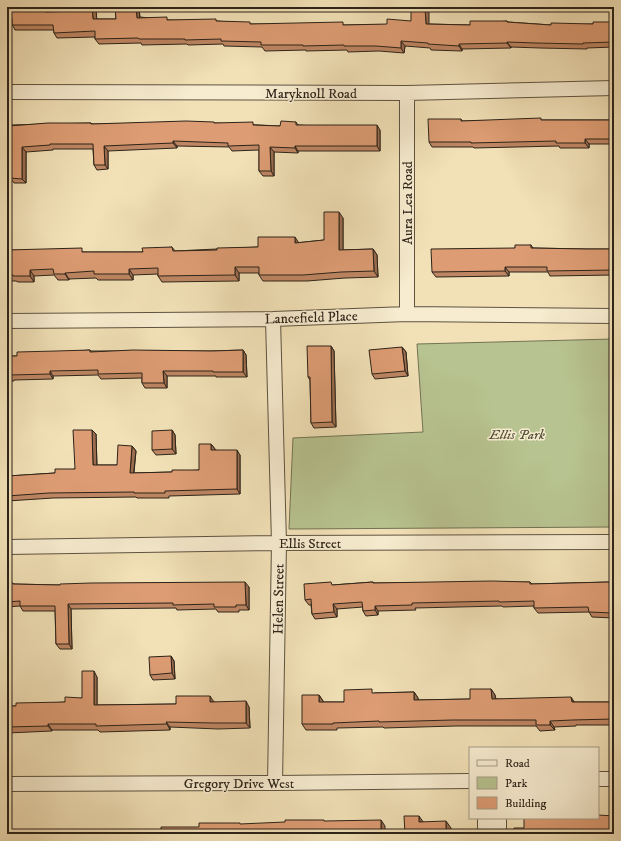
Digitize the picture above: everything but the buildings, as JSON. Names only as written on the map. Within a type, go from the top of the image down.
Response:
[{"type":"street","name":"Maryknoll Road","points":[[7,92],[407,93],[614,88]]},
{"type":"street","name":"Aura Lea Road","points":[[407,93],[407,314]]},
{"type":"street","name":"Lancefield Place","points":[[7,321],[273,319],[407,314],[614,316]]},
{"type":"street","name":"Helen Street","points":[[273,319],[279,543],[275,783]]},
{"type":"street","name":"Ellis Street","points":[[7,547],[279,543],[614,542]]},
{"type":"street","points":[[599,779],[614,779]]},
{"type":"street","name":"Gregory Drive West","points":[[7,784],[469,781]]},
{"type":"street","points":[[485,819],[485,834]]},
{"type":"street","points":[[499,819],[499,834]]},
{"type":"green space","name":"Ellis Park","points":[[614,339],[614,527],[289,529],[293,438],[423,432],[417,344]]}]
